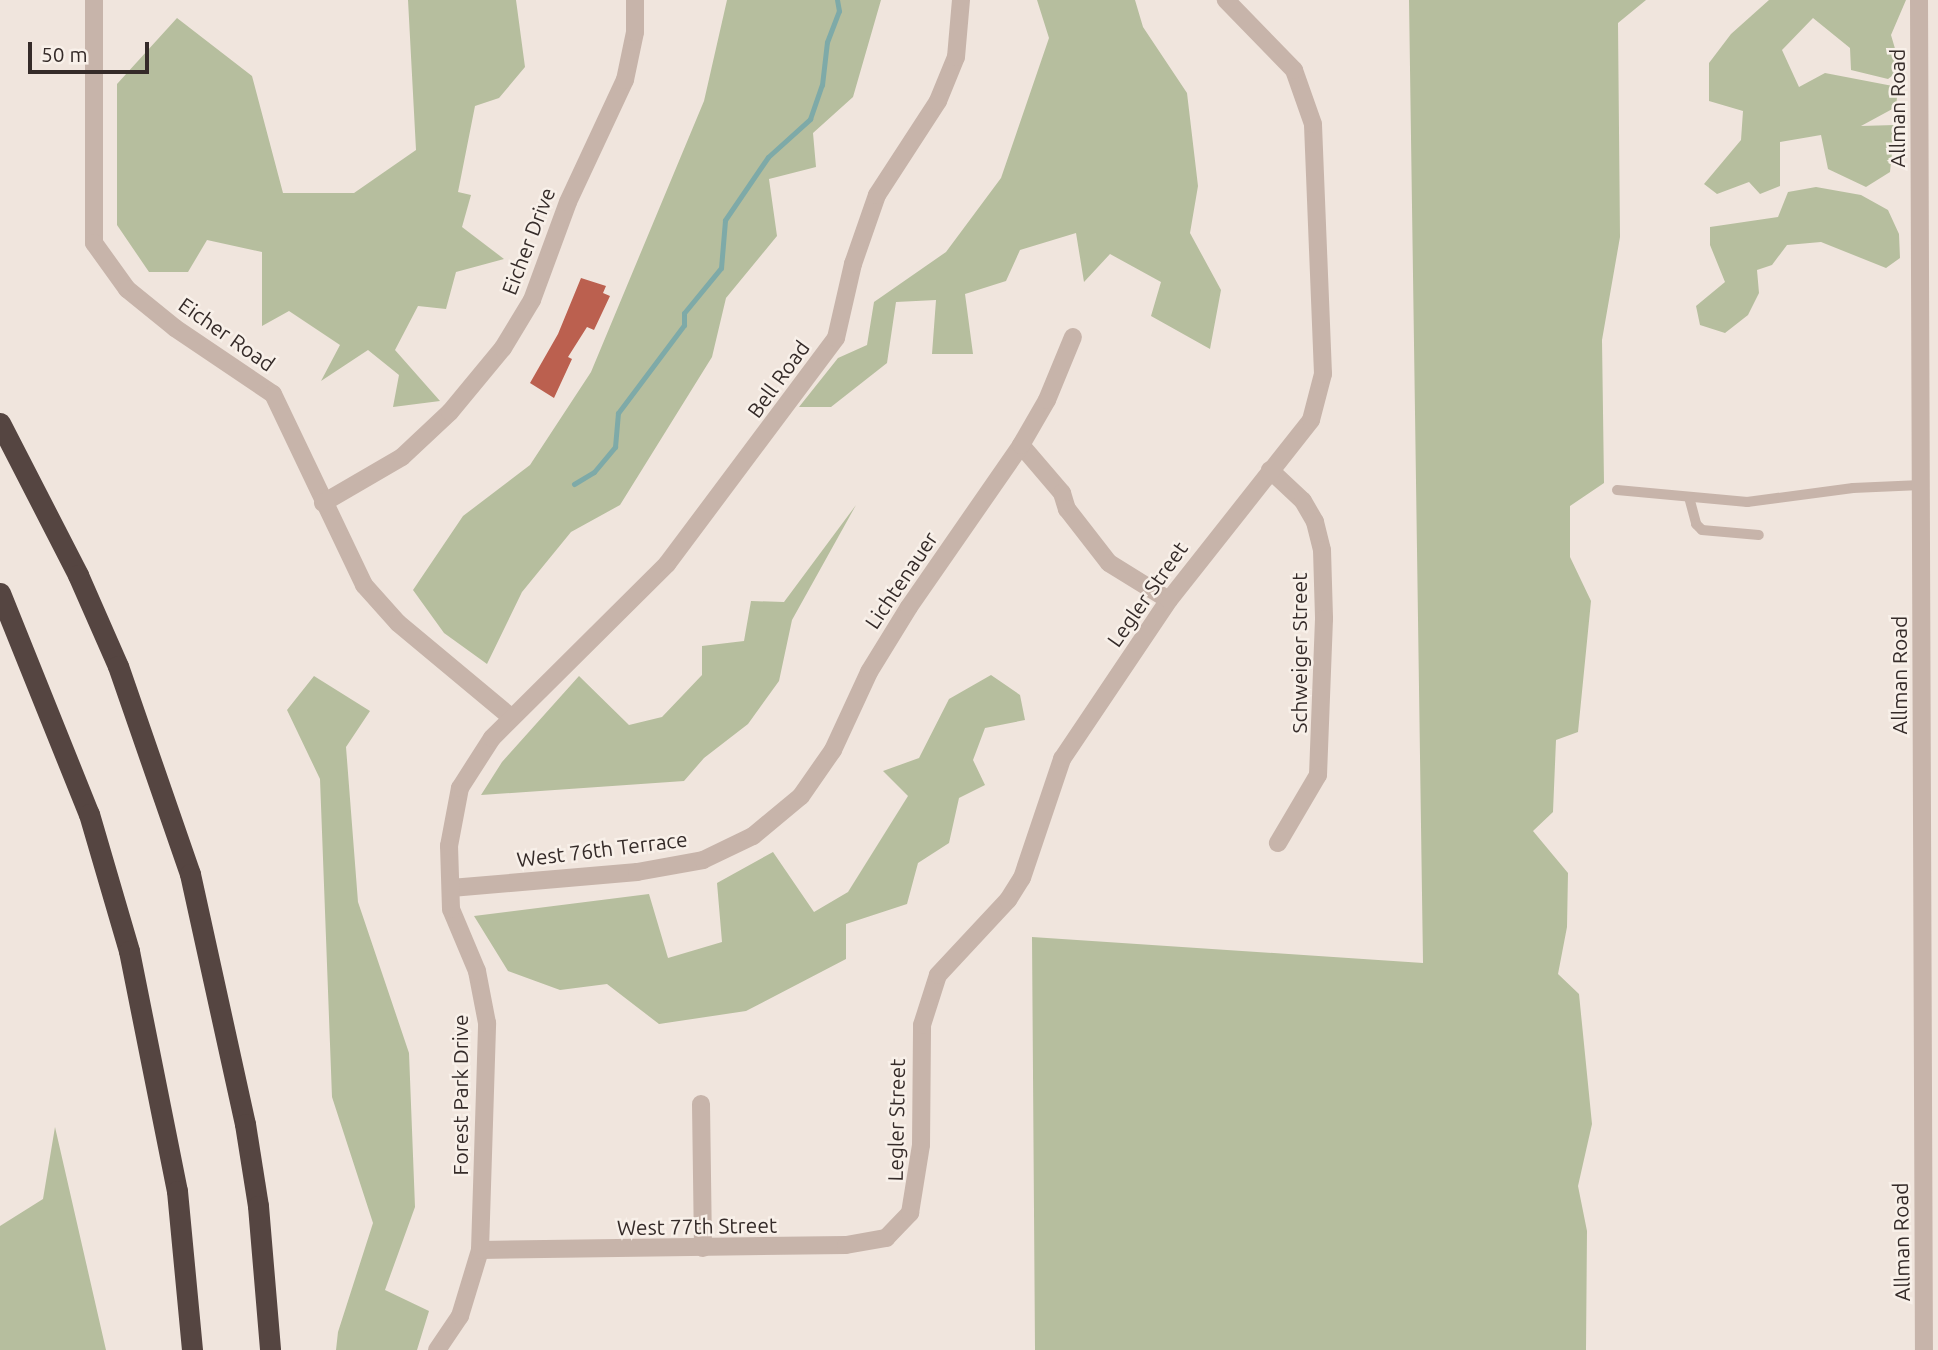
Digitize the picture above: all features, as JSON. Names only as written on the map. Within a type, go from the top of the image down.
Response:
[{"type":"highway","points":[[0,423],[78,575],[118,666],[190,874],[246,1124],[258,1206],[270,1350]]},
{"type":"highway","points":[[0,593],[89,814],[129,951],[177,1191],[192,1350]]},
{"type":"street","name":"Eicher Road","points":[[94,0],[94,243],[127,289],[273,394],[323,503],[365,585],[398,623],[512,718]]},
{"type":"street","name":"Eicher Drive","points":[[323,503],[402,457],[450,412],[503,348],[532,299],[573,190],[625,80],[635,32],[635,0]]},
{"type":"street","name":"Bell Road","points":[[512,718],[667,564],[836,338],[853,264],[877,195],[939,101],[956,57],[961,0]]},
{"type":"street","name":"Legler Street","points":[[905,1219],[917,1194],[922,1025],[931,992],[947,962],[1008,900],[1022,878],[1062,760],[1169,600],[1311,420],[1323,374],[1313,124],[1294,71],[1226,0]]},
{"type":"street","name":"Allman Road","points":[[1919,0],[1921,485],[1931,1227],[1924,1350]]},
{"type":"street","name":"Lichtenauer","points":[[753,836],[801,796],[834,750],[869,672],[1021,444],[1047,400],[1073,337]]},
{"type":"street","points":[[1021,444],[1062,493],[1067,509],[1109,562],[1169,600]]},
{"type":"street","name":"Schweiger Street","points":[[1270,470],[1303,501],[1315,522],[1322,550],[1324,619],[1318,775],[1278,843]]},
{"type":"street","name":"Forest Park Drive","points":[[437,1350],[460,1317],[480,1250],[487,1023],[477,971],[451,909],[449,846],[460,788],[492,738],[512,718]]},
{"type":"street","name":"West 76th Terrace","points":[[450,888],[637,872],[703,860],[753,836]]},
{"type":"street","points":[[701,1104],[703,1248]]},
{"type":"street","name":"West 77th Street","points":[[480,1250],[846,1245],[886,1238],[905,1219]]},
{"type":"lane","points":[[1617,490],[1746,502],[1853,488],[1921,485]]},
{"type":"lane","points":[[1689,497],[1696,524],[1702,530],[1759,535]]},
{"type":"green space","points":[[408,0],[516,0],[525,67],[499,98],[475,106],[458,192],[471,195],[462,227],[504,259],[456,272],[446,309],[418,306],[395,350],[440,401],[393,407],[399,375],[368,350],[321,381],[340,345],[289,311],[262,326],[262,252],[207,240],[188,272],[149,272],[117,225],[117,84],[177,18],[252,76],[283,193],[354,193],[416,150]]},
{"type":"green space","points":[[727,0],[881,0],[853,97],[813,133],[816,167],[769,179],[777,236],[726,298],[712,357],[620,505],[571,532],[522,592],[487,664],[444,633],[413,590],[463,516],[530,465],[591,372],[704,101]]},
{"type":"green space","points":[[1037,0],[1135,0],[1143,27],[1187,93],[1198,186],[1190,233],[1221,290],[1210,349],[1151,316],[1161,282],[1110,254],[1084,282],[1076,233],[1020,250],[1006,281],[965,294],[973,354],[932,354],[936,300],[896,302],[887,363],[831,407],[799,407],[838,358],[867,345],[874,302],[946,252],[1001,178],[1049,38]]},
{"type":"green space","points":[[1409,0],[1646,0],[1618,23],[1620,237],[1602,340],[1604,483],[1570,506],[1570,557],[1591,601],[1578,732],[1556,740],[1553,812],[1533,831],[1568,873],[1567,927],[1558,974],[1579,994],[1592,1124],[1578,1186],[1587,1231],[1586,1350],[1035,1350],[1032,937],[1423,963]]},
{"type":"green space","points":[[1769,0],[1906,0],[1891,35],[1901,69],[1888,79],[1851,70],[1850,48],[1813,18],[1782,50],[1799,87],[1825,73],[1898,87],[1896,107],[1861,126],[1895,125],[1890,172],[1866,187],[1828,169],[1821,135],[1780,142],[1780,186],[1760,194],[1749,182],[1717,194],[1704,184],[1741,140],[1743,111],[1709,101],[1709,63],[1731,34]]},
{"type":"green space","points":[[1816,187],[1861,195],[1888,210],[1899,234],[1900,258],[1886,268],[1821,242],[1787,245],[1772,265],[1757,270],[1759,293],[1748,315],[1725,333],[1700,325],[1696,306],[1725,282],[1710,245],[1710,227],[1778,217],[1788,192]]},
{"type":"green space","points":[[856,505],[792,620],[779,681],[748,724],[704,758],[684,781],[481,795],[502,762],[579,676],[629,725],[662,717],[702,675],[702,646],[744,641],[751,601],[784,602]]},
{"type":"green space","points":[[991,675],[1020,695],[1025,720],[985,728],[973,760],[985,785],[959,798],[949,843],[918,863],[907,904],[846,924],[846,959],[746,1011],[659,1024],[607,984],[560,990],[508,971],[474,916],[649,894],[668,958],[722,942],[717,883],[773,852],[814,912],[848,892],[908,796],[883,771],[919,758],[949,699]]},
{"type":"green space","points":[[314,676],[370,711],[346,747],[358,902],[409,1053],[415,1207],[385,1290],[429,1311],[417,1350],[336,1350],[338,1332],[373,1223],[332,1097],[320,779],[287,710]]},
{"type":"green space","points":[[55,1127],[106,1350],[0,1350],[0,1226],[43,1199]]},
{"type":"building","points":[[581,278],[606,286],[603,293],[610,296],[594,330],[587,327],[568,357],[572,359],[554,398],[530,383],[558,334]]},
{"type":"waterway","points":[[574,484],[594,472],[615,447],[618,413],[684,325],[684,313],[721,268],[725,220],[768,157],[810,119],[822,85],[827,42],[839,11],[837,0]]}]
